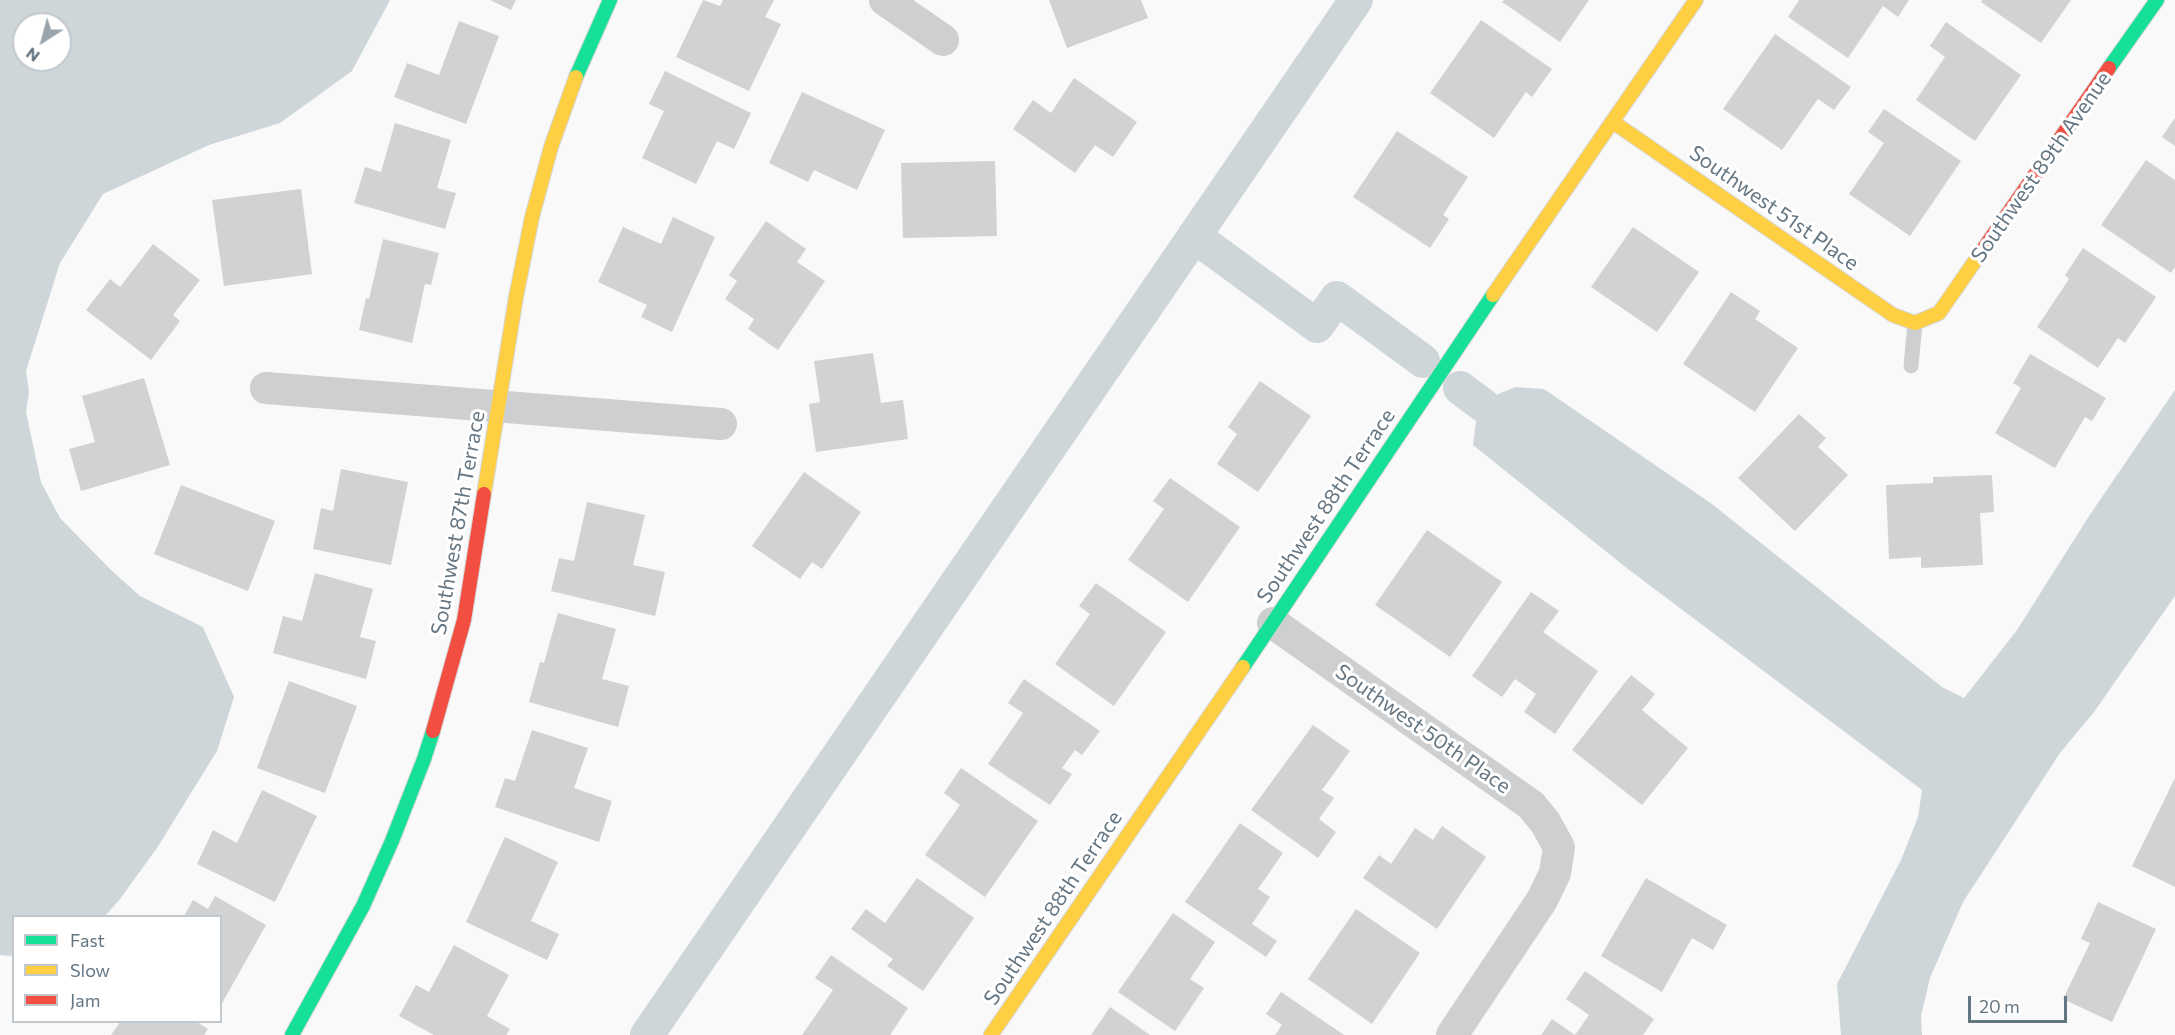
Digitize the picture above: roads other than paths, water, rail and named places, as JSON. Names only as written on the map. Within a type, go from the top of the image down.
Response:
[{"type":"street","name":"Southwest 87th Terrace","points":[[292,1035],[363,906],[392,841],[424,759],[444,695],[464,620],[516,297],[532,217],[551,147],[580,67],[610,0]]},
{"type":"street","points":[[885,0],[943,40]]},
{"type":"street","name":"Southwest 88th Terrace","points":[[991,1035],[1273,623],[1464,337],[1696,0]]},
{"type":"street","name":"Southwest 89th Avenue","points":[[1915,323],[1939,313],[2157,0]]},
{"type":"street","name":"Southwest 51st Place","points":[[1612,122],[1893,315],[1915,323]]},
{"type":"street","points":[[266,388],[721,424]]},
{"type":"street","name":"Southwest 50th Place","points":[[1273,623],[1531,805],[1545,822],[1559,847],[1555,873],[1542,900],[1452,1035]]},
{"type":"lane","points":[[1911,366],[1915,323]]},
{"type":"waterway","points":[[647,1035],[1356,0]]},
{"type":"waterway","points":[[1194,236],[1317,326],[1337,298],[1423,361]]},
{"type":"waterway","points":[[1460,388],[1483,405]]}]
